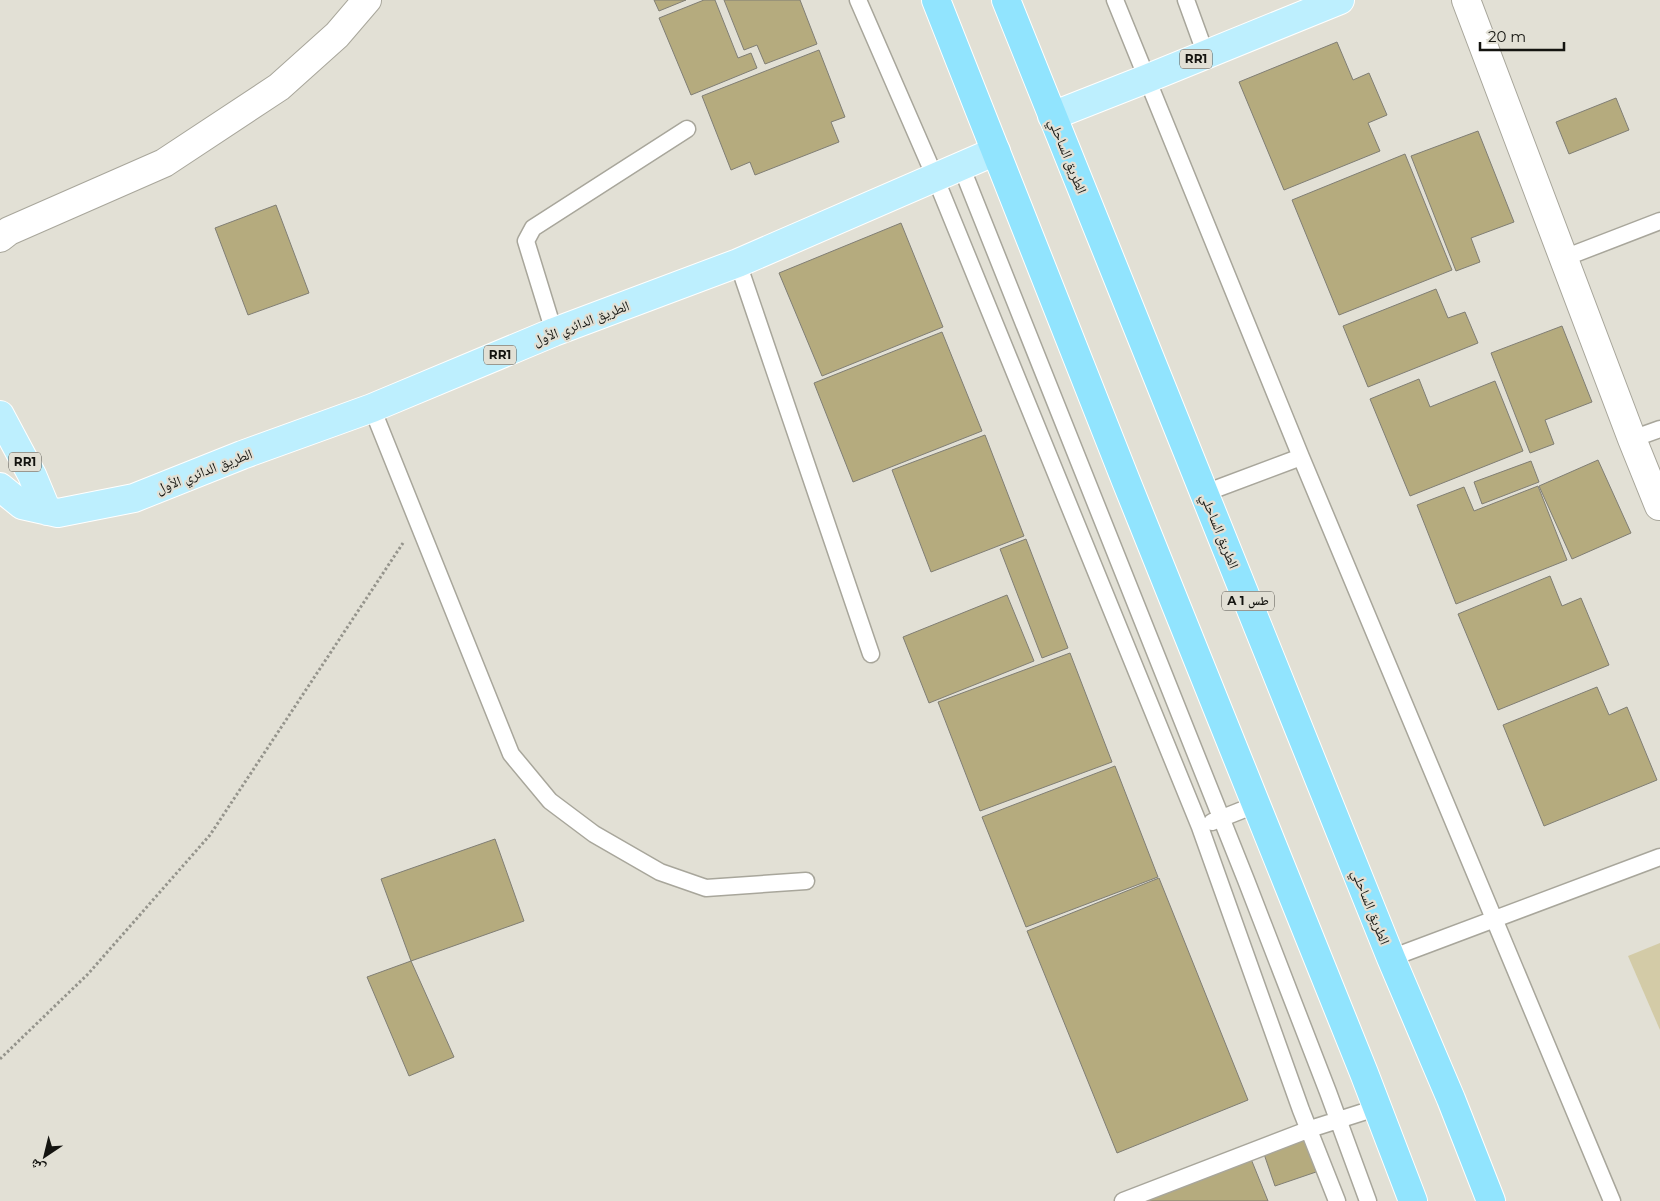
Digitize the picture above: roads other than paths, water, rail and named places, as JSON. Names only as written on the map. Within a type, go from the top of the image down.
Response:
[{"type":"highway","points":[[936,0],[1414,1201]]},
{"type":"highway","name":"الطريق الساحلي","points":[[1006,0],[1391,958],[1451,1098],[1491,1201]]},
{"type":"main road","name":"RR1","points":[[1052,116],[1340,0]]},
{"type":"main road","name":"الطريق الدائري الأول","points":[[0,487],[22,505],[58,513],[134,498],[372,408],[554,332],[738,263],[996,151]]},
{"type":"main road","name":"RR1","points":[[0,415],[32,475],[47,511]]},
{"type":"street","points":[[0,238],[9,231],[164,163],[279,87],[337,35],[367,0]]},
{"type":"street","points":[[1466,0],[1659,506]]},
{"type":"lane","points":[[858,0],[935,177],[1200,827],[1295,1092],[1337,1201]]},
{"type":"lane","points":[[1115,0],[1301,457],[1612,1201]]},
{"type":"lane","points":[[1186,0],[1206,54]]},
{"type":"lane","points":[[554,332],[526,241],[532,228],[687,130]]},
{"type":"lane","points":[[961,166],[1221,818],[1328,1092],[1368,1201]]},
{"type":"lane","points":[[1564,258],[1660,221]]},
{"type":"lane","points":[[738,263],[871,654]]},
{"type":"lane","points":[[372,408],[511,754],[550,801],[594,834],[660,872],[706,888],[806,880]]},
{"type":"lane","points":[[1632,439],[1660,429]]},
{"type":"lane","points":[[1205,493],[1301,457]]},
{"type":"lane","points":[[1200,827],[1255,805]]},
{"type":"lane","points":[[1391,958],[1660,857]]},
{"type":"lane","points":[[1123,1201],[1310,1128],[1376,1108]]}]
